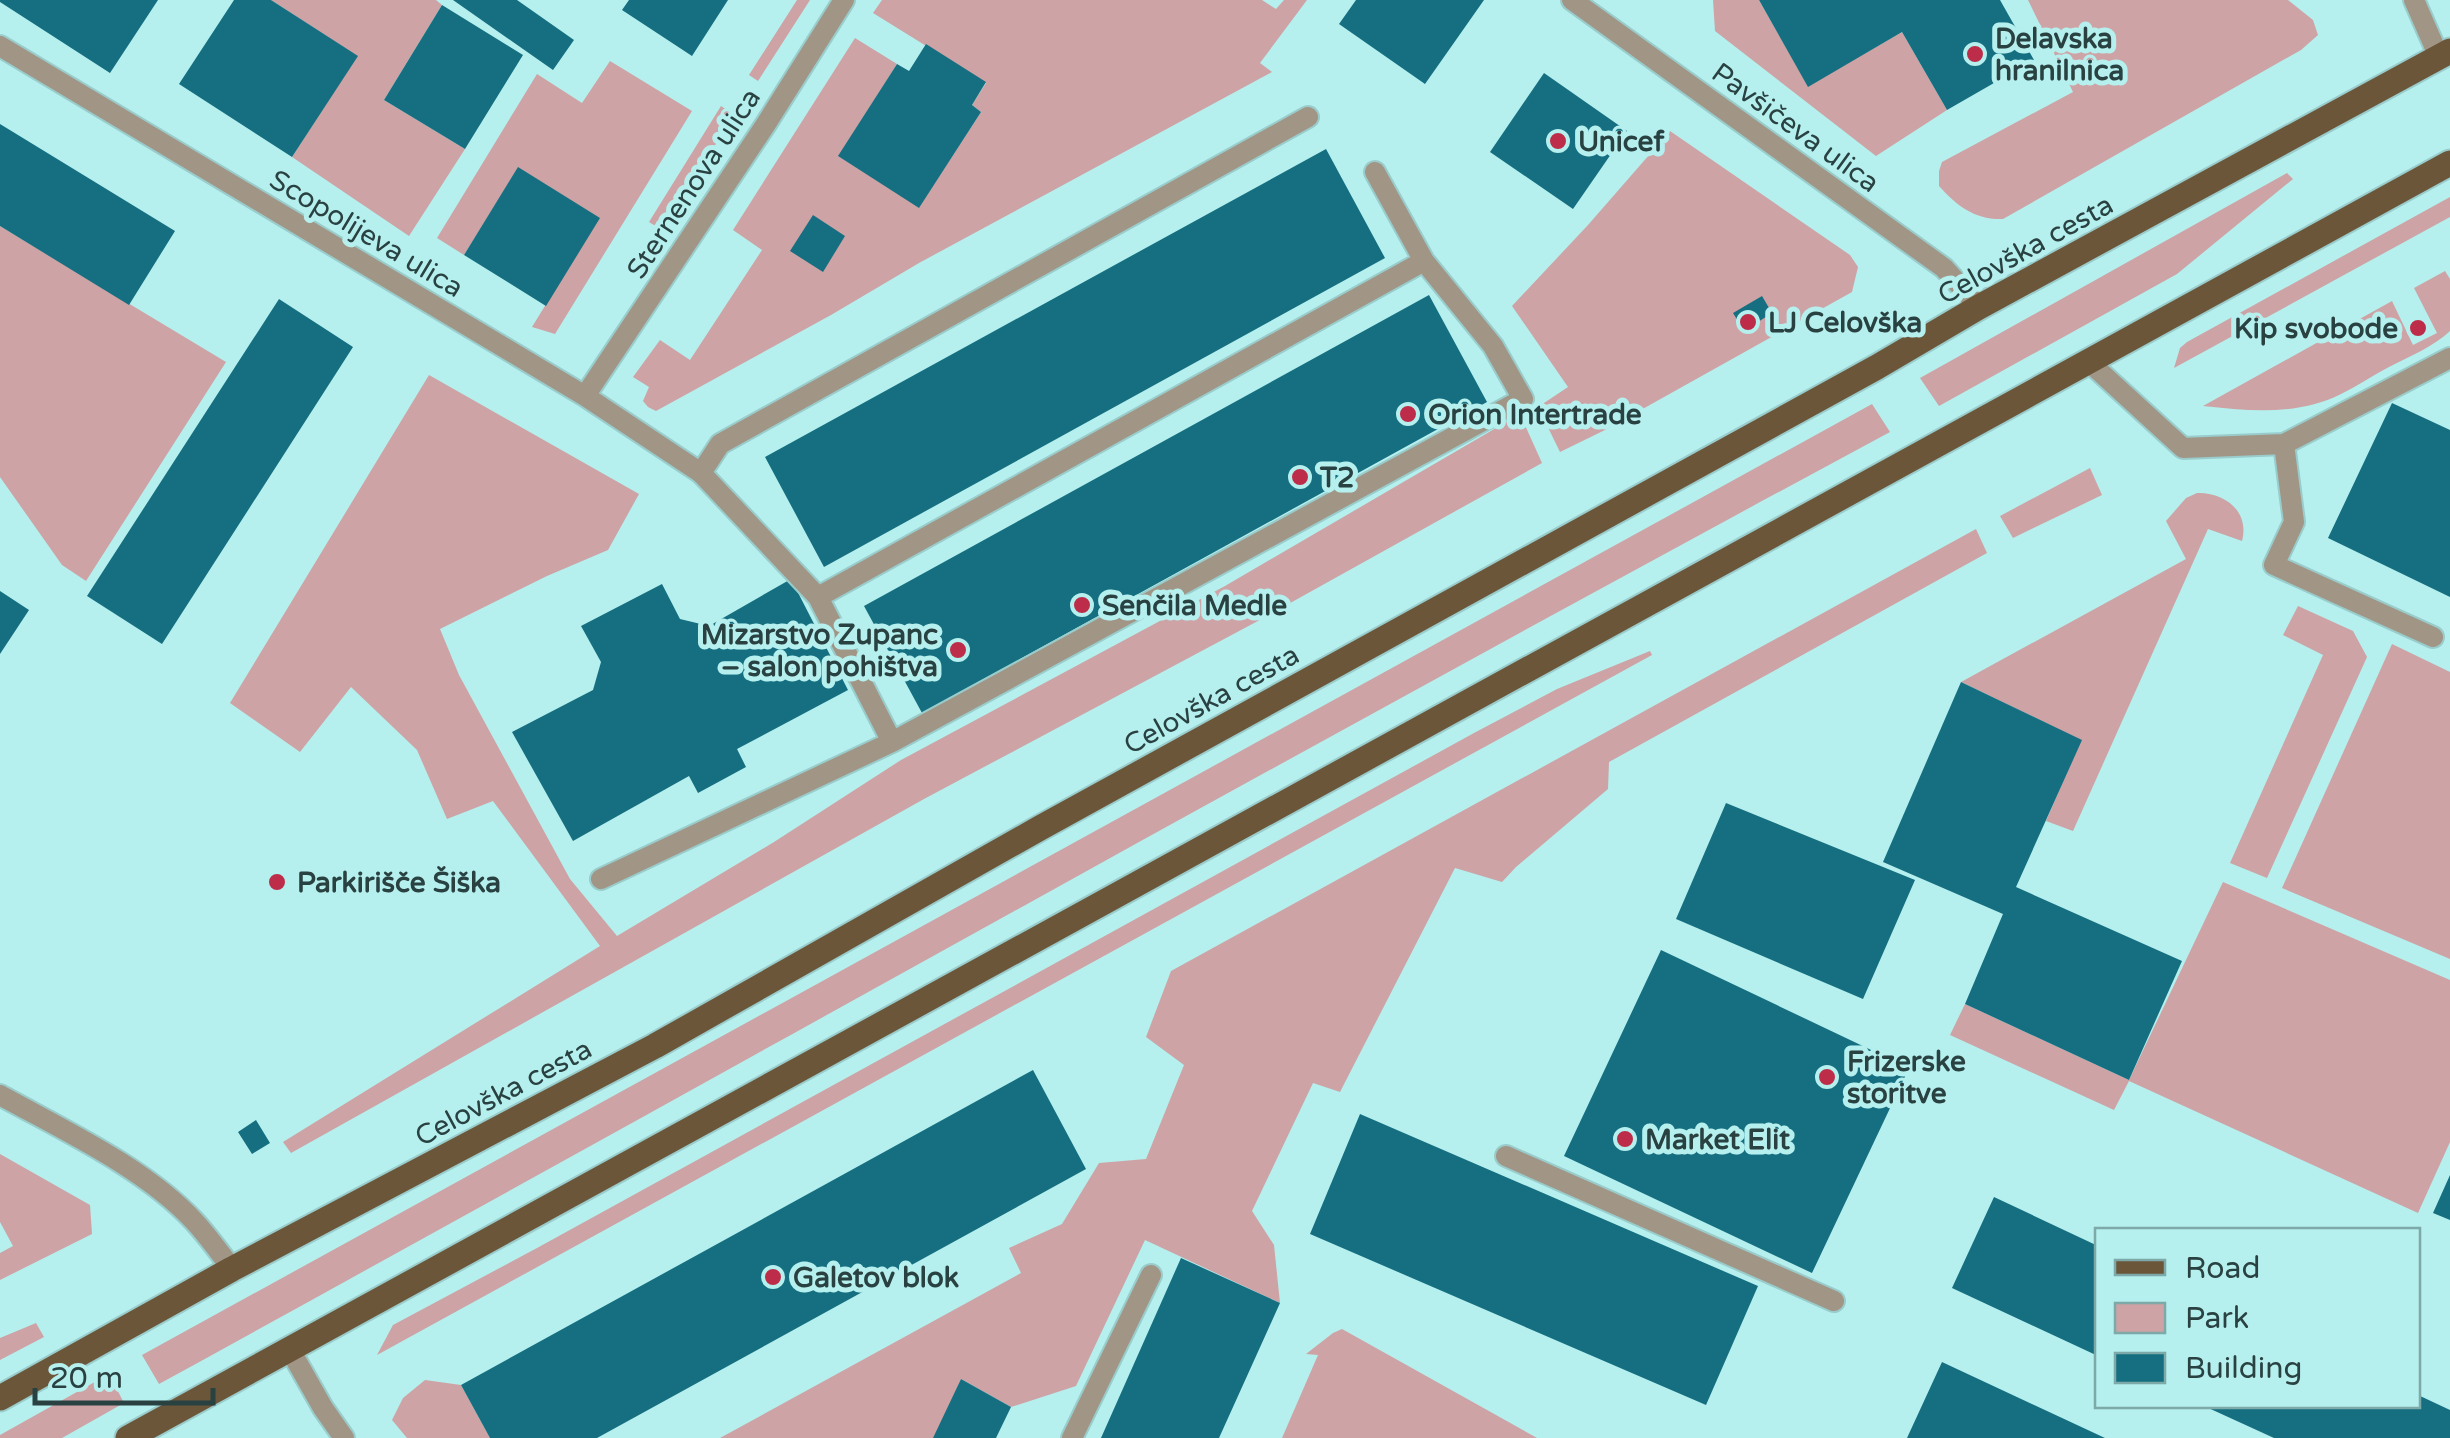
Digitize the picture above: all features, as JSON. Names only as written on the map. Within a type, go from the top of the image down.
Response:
[{"type":"main road","name":"Celovška cesta","points":[[0,1398],[655,1046],[1980,306],[2445,54]]},
{"type":"main road","points":[[128,1438],[2450,163]]},
{"type":"street","name":"Sternenova ulica","points":[[586,396],[844,0]]},
{"type":"street","name":"Pavšičeva ulica","points":[[1572,0],[1944,268],[1980,306]]},
{"type":"street","points":[[2414,0],[2445,54]]},
{"type":"street","name":"Scopolijeva ulica","points":[[0,46],[586,396],[701,473],[818,597],[892,742]]},
{"type":"street","points":[[701,473],[720,444],[1308,117]]},
{"type":"street","points":[[601,879],[892,742],[1524,399],[1493,346],[1424,261],[1375,172]]},
{"type":"street","points":[[818,597],[1424,261]]},
{"type":"street","points":[[2088,361],[2183,448],[2284,444],[2450,358]]},
{"type":"street","points":[[2284,444],[2294,522],[2274,565],[2433,638]]},
{"type":"street","points":[[0,1094],[146,1180],[192,1219],[232,1270]]},
{"type":"street","points":[[1506,1156],[1834,1300]]},
{"type":"street","points":[[1072,1438],[1150,1275]]},
{"type":"street","points":[[289,1348],[344,1438]]},
{"type":"green space","points":[[271,0],[436,0],[442,5],[384,100],[465,149],[409,236],[292,157],[357,56]]},
{"type":"green space","points":[[797,0],[810,0],[758,81],[749,75]]},
{"type":"green space","points":[[882,0],[1262,0],[1276,9],[1284,0],[1307,0],[1260,63],[1272,72],[656,411],[648,407],[643,401],[649,387],[633,377],[660,340],[690,360],[762,250],[733,230],[855,38],[897,64],[839,156],[919,207],[981,112],[972,105],[986,83],[873,13]]},
{"type":"green space","points":[[1713,0],[1759,0],[1808,86],[1902,32],[1947,110],[1876,156],[1715,31]]},
{"type":"green space","points":[[2028,0],[2288,0],[2313,20],[2318,35],[2301,50],[2003,219],[1984,217],[1960,205],[1939,186],[1942,162],[2073,92]]},
{"type":"green space","points":[[610,61],[692,111],[555,334],[532,327],[599,218],[518,168],[464,255],[437,238],[537,74],[582,103]]},
{"type":"green space","points":[[721,106],[734,115],[662,230],[649,222]]},
{"type":"green space","points":[[1670,131],[1850,255],[1858,267],[1852,292],[1560,452],[1538,407],[1568,387],[1512,306]]},
{"type":"green space","points":[[2287,173],[2293,179],[2177,274],[1939,406],[1920,378]]},
{"type":"green space","points":[[2450,197],[2450,217],[2174,368],[2180,348],[2187,342]]},
{"type":"green space","points":[[0,226],[226,362],[86,581],[62,565],[0,477]]},
{"type":"green space","points":[[2445,271],[2450,279],[2450,331],[2421,351],[2341,394],[2307,406],[2256,410],[2203,406],[2392,301],[2413,345],[2437,333],[2414,288]]},
{"type":"green space","points":[[429,375],[639,494],[608,550],[440,629],[459,675],[570,879],[617,936],[901,760],[1225,586],[1520,414],[1542,463],[1256,622],[924,799],[291,1153],[283,1142],[600,946],[493,801],[447,819],[417,750],[351,687],[300,752],[230,703]]},
{"type":"green space","points":[[1872,404],[1890,432],[159,1384],[142,1355]]},
{"type":"green space","points":[[2090,468],[2102,495],[2013,538],[2000,516]]},
{"type":"green space","points":[[2197,493],[2217,496],[2233,505],[2242,521],[2242,541],[2208,529],[2073,831],[2046,821],[2081,740],[1961,682],[2186,559],[2166,521],[2186,498]]},
{"type":"green space","points":[[1976,529],[1987,553],[1609,762],[1608,789],[1502,882],[1455,868],[1340,1092],[1313,1083],[1252,1211],[1274,1245],[1280,1303],[1145,1240],[1076,1386],[1011,1407],[961,1379],[936,1438],[720,1438],[1021,1273],[1009,1248],[1062,1224],[1099,1163],[1146,1159],[1184,1065],[1146,1037],[1171,971]]},
{"type":"green space","points":[[2298,606],[2353,631],[2367,657],[2267,878],[2230,863],[2323,655],[2283,635]]},
{"type":"green space","points":[[2392,644],[2450,672],[2450,959],[2282,888]]},
{"type":"green space","points":[[1650,651],[1652,655],[377,1355],[393,1325],[1474,733],[1557,689]]},
{"type":"green space","points":[[2223,882],[2450,980],[2450,1142],[2418,1213],[2129,1081],[2114,1110],[1950,1035],[1965,1004],[2129,1080]]},
{"type":"green space","points":[[0,1154],[90,1205],[92,1234],[0,1280],[0,1253],[13,1246],[0,1222]]},
{"type":"green space","points":[[36,1323],[44,1337],[0,1360],[0,1338]]},
{"type":"green space","points":[[1342,1329],[1537,1438],[1282,1438],[1318,1355],[1306,1354]]},
{"type":"green space","points":[[109,1374],[124,1403],[62,1438],[0,1438],[0,1435]]},
{"type":"green space","points":[[425,1380],[461,1385],[490,1438],[407,1438],[392,1420],[403,1398]]},
{"type":"building","points":[[0,0],[158,0],[110,73]]},
{"type":"building","points":[[234,0],[271,0],[358,56],[292,157],[179,84]]},
{"type":"building","points":[[453,0],[517,0],[574,40],[553,70]]},
{"type":"building","points":[[629,0],[728,0],[692,56],[622,10]]},
{"type":"building","points":[[1356,0],[1484,0],[1425,84],[1339,24]]},
{"type":"building","points":[[1759,0],[2000,0],[2034,60],[1947,110],[1902,32],[1808,87]]},
{"type":"building","points":[[442,5],[523,55],[465,149],[384,100]]},
{"type":"building","points":[[926,44],[986,82],[972,105],[981,112],[919,208],[838,156],[897,64],[909,71]]},
{"type":"building","name":"Unicef","points":[[1544,73],[1627,131],[1573,209],[1490,152]]},
{"type":"building","points":[[0,124],[175,231],[129,305],[0,226]]},
{"type":"building","points":[[1326,149],[1385,258],[824,567],[765,457]]},
{"type":"building","points":[[518,167],[600,218],[546,306],[464,255]]},
{"type":"building","points":[[813,215],[845,236],[823,272],[790,251]]},
{"type":"building","points":[[1429,295],[1487,402],[922,713],[864,606]]},
{"type":"building","name":"LJ Celovška","points":[[1762,296],[1772,313],[1744,331],[1733,313]]},
{"type":"building","points":[[279,299],[353,347],[162,644],[87,596]]},
{"type":"building","points":[[2392,403],[2450,430],[2450,597],[2328,538]]},
{"type":"building","points":[[791,579],[848,690],[737,749],[746,767],[698,793],[689,776],[573,841],[512,732],[593,690],[601,662],[581,626],[662,584],[680,619],[709,626]]},
{"type":"building","points":[[0,591],[29,610],[0,654]]},
{"type":"building","points":[[1961,682],[2082,740],[2016,887],[2182,961],[2129,1080],[1965,1004],[2003,914],[1883,862]]},
{"type":"building","points":[[1726,803],[1915,880],[1863,999],[1676,919]]},
{"type":"building","points":[[1661,950],[1909,1068],[1812,1273],[1564,1156]]},
{"type":"building","name":"Galetov blok","points":[[1033,1070],[1086,1169],[597,1438],[490,1438],[461,1385]]},
{"type":"building","points":[[1360,1114],[1758,1286],[1706,1405],[1310,1234]]},
{"type":"building","points":[[256,1120],[270,1143],[252,1154],[238,1132]]},
{"type":"building","points":[[2450,1175],[2450,1220],[2433,1213]]},
{"type":"building","points":[[1994,1197],[2095,1245],[2095,1355],[1952,1288]]},
{"type":"building","points":[[1181,1258],[1280,1303],[1219,1438],[1101,1438]]},
{"type":"building","points":[[1942,1362],[2105,1438],[1907,1438]]},
{"type":"building","points":[[961,1379],[1011,1407],[996,1438],[933,1438]]},
{"type":"building","points":[[2420,1396],[2450,1410],[2450,1438],[2274,1438],[2208,1408],[2420,1408]]},
{"type":"place","name":"Delavska hranilnica","points":[[1975,54]]},
{"type":"place","name":"Unicef","points":[[1558,141]]},
{"type":"place","name":"LJ Celovška","points":[[1748,322]]},
{"type":"place","name":"Kip svobode","points":[[2418,328]]},
{"type":"place","name":"Orion Intertrade","points":[[1408,414]]},
{"type":"place","name":"T2","points":[[1300,477]]},
{"type":"place","name":"Senčila Medle","points":[[1082,605]]},
{"type":"place","name":"Mizarstvo Zupanc – salon pohištva","points":[[958,650]]},
{"type":"place","name":"Parkirišče Šiška","points":[[277,882]]},
{"type":"place","name":"Frizerske storitve","points":[[1827,1077]]},
{"type":"place","name":"Market Elit","points":[[1625,1139]]},
{"type":"place","name":"Galetov blok","points":[[773,1277]]}]
